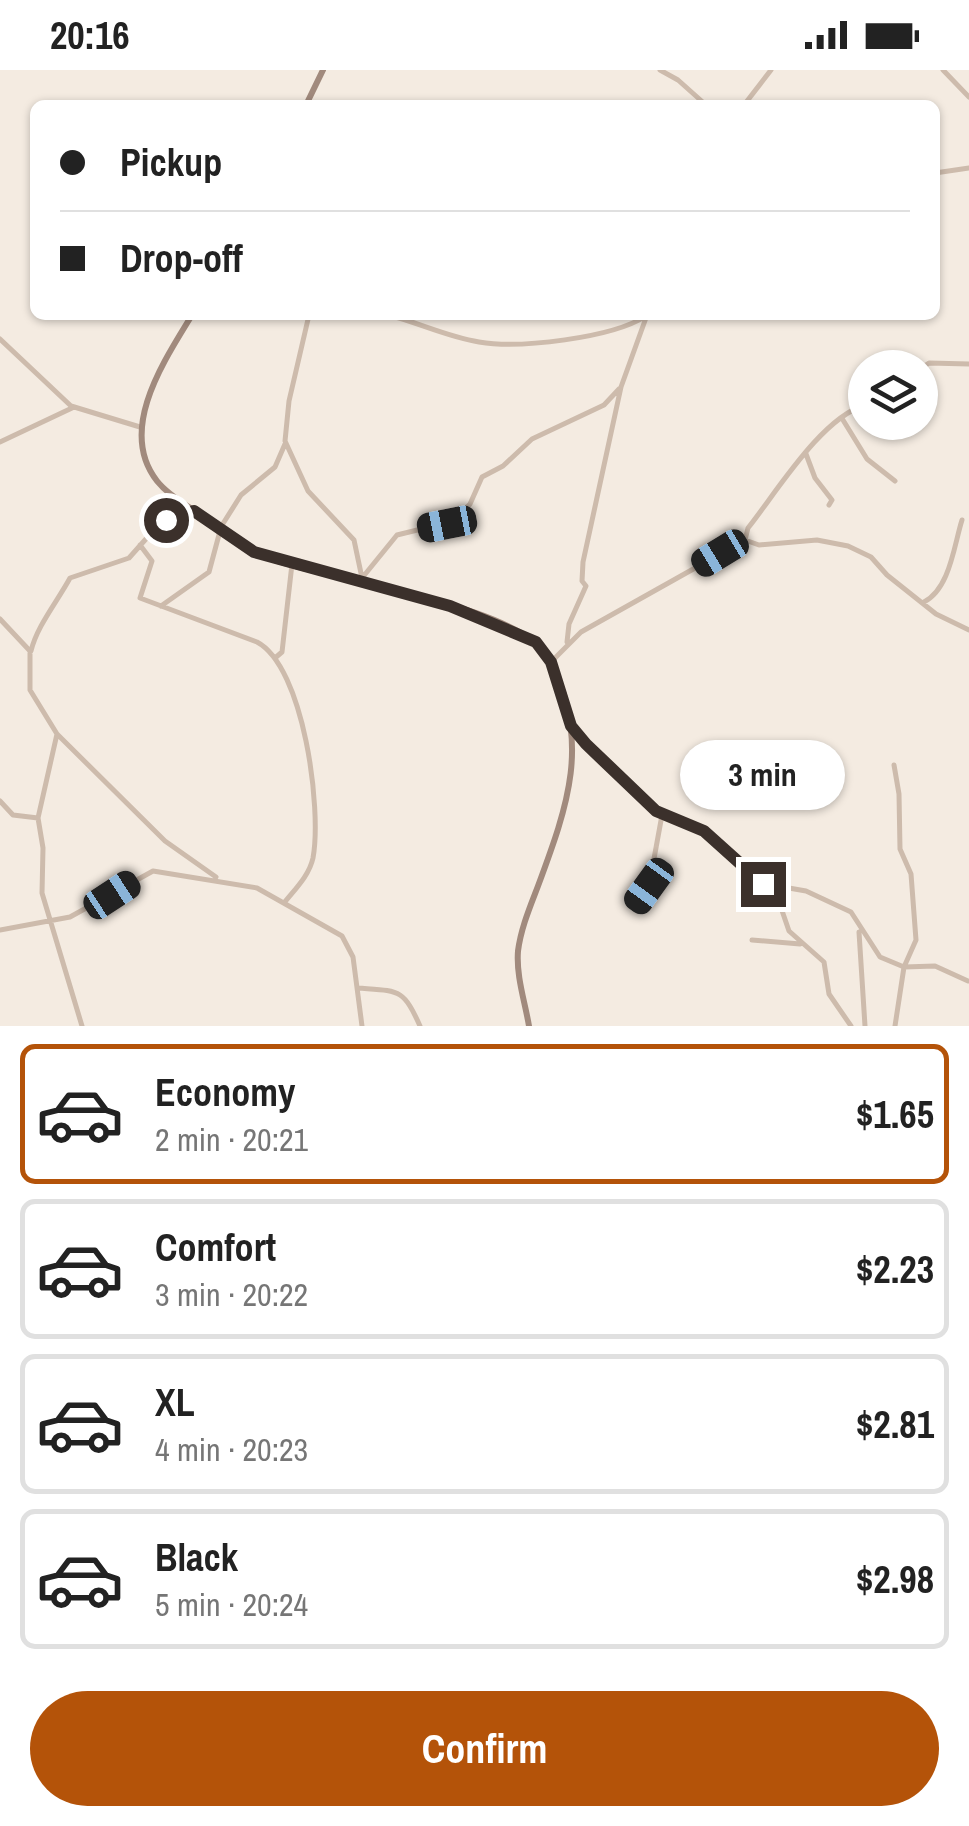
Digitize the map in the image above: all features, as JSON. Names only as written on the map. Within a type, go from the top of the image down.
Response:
[{"type":"street","points":[[308,100],[323,70]]},
{"type":"street","points":[[660,70],[700,100]]},
{"type":"street","points":[[748,100],[771,70]]},
{"type":"street","points":[[943,70],[969,97]]},
{"type":"street","points":[[940,172],[969,168]]},
{"type":"street","points":[[189,320],[163,363],[140,427],[156,480],[254,552],[362,578],[518,631],[536,642],[551,662],[571,726],[575,765],[572,786],[518,954],[529,1026]]},
{"type":"street","points":[[161,606],[210,572],[220,530],[241,495],[275,467],[286,441],[289,401],[308,320]]},
{"type":"street","points":[[405,320],[491,343],[618,330],[638,320]]},
{"type":"street","points":[[567,645],[569,624],[586,586],[582,580],[583,562],[621,387],[645,320]]},
{"type":"street","points":[[0,339],[75,408]]},
{"type":"street","points":[[938,364],[969,364]]},
{"type":"street","points":[[362,578],[396,535],[454,520],[470,504],[482,477],[503,466],[532,439],[604,405],[621,387]]},
{"type":"street","points":[[0,442],[33,429],[64,408],[140,427]]},
{"type":"street","points":[[746,540],[748,528],[806,454],[848,416]]},
{"type":"street","points":[[842,420],[868,460],[895,481]]},
{"type":"street","points":[[286,441],[308,491],[354,540],[362,578]]},
{"type":"street","points":[[806,454],[814,475],[832,500],[829,506]]},
{"type":"street","points":[[28,659],[34,638],[48,622],[70,578],[119,562],[161,522],[194,511]]},
{"type":"street","points":[[924,602],[936,594],[946,574],[962,520]]},
{"type":"street","points":[[551,662],[581,632],[746,540]]},
{"type":"street","points":[[746,540],[759,545],[817,540],[848,546],[871,557],[887,576],[939,616],[969,630]]},
{"type":"street","points":[[140,545],[152,561],[140,598],[257,642],[276,658],[302,720],[314,835],[308,873],[284,903]]},
{"type":"street","points":[[276,658],[282,652],[292,562]]},
{"type":"street","points":[[0,619],[30,651],[30,690],[56,734],[165,840],[222,882]]},
{"type":"street","points":[[571,726],[662,815],[704,831],[776,896],[789,932],[824,962],[830,994],[851,1026]]},
{"type":"street","points":[[56,734],[38,818],[47,922],[82,1026]]},
{"type":"street","points":[[894,765],[900,794],[900,849],[911,874],[916,940],[904,967],[895,1026]]},
{"type":"street","points":[[0,801],[13,815],[38,818]]},
{"type":"street","points":[[635,906],[649,886],[662,815]]},
{"type":"street","points":[[0,930],[70,917],[152,871],[258,888],[342,936],[351,948],[362,1026]]},
{"type":"street","points":[[763,884],[806,891],[852,912],[880,957],[904,967],[934,966],[968,981]]},
{"type":"street","points":[[859,928],[865,1026]]},
{"type":"street","points":[[752,940],[803,944]]},
{"type":"street","points":[[358,988],[398,991],[410,1002],[420,1026]]},
{"type":"route","points":[[166,520],[194,511],[254,552],[325,573],[362,578],[526,635],[545,651],[571,726],[586,744],[656,811],[704,831],[763,884]]}]
